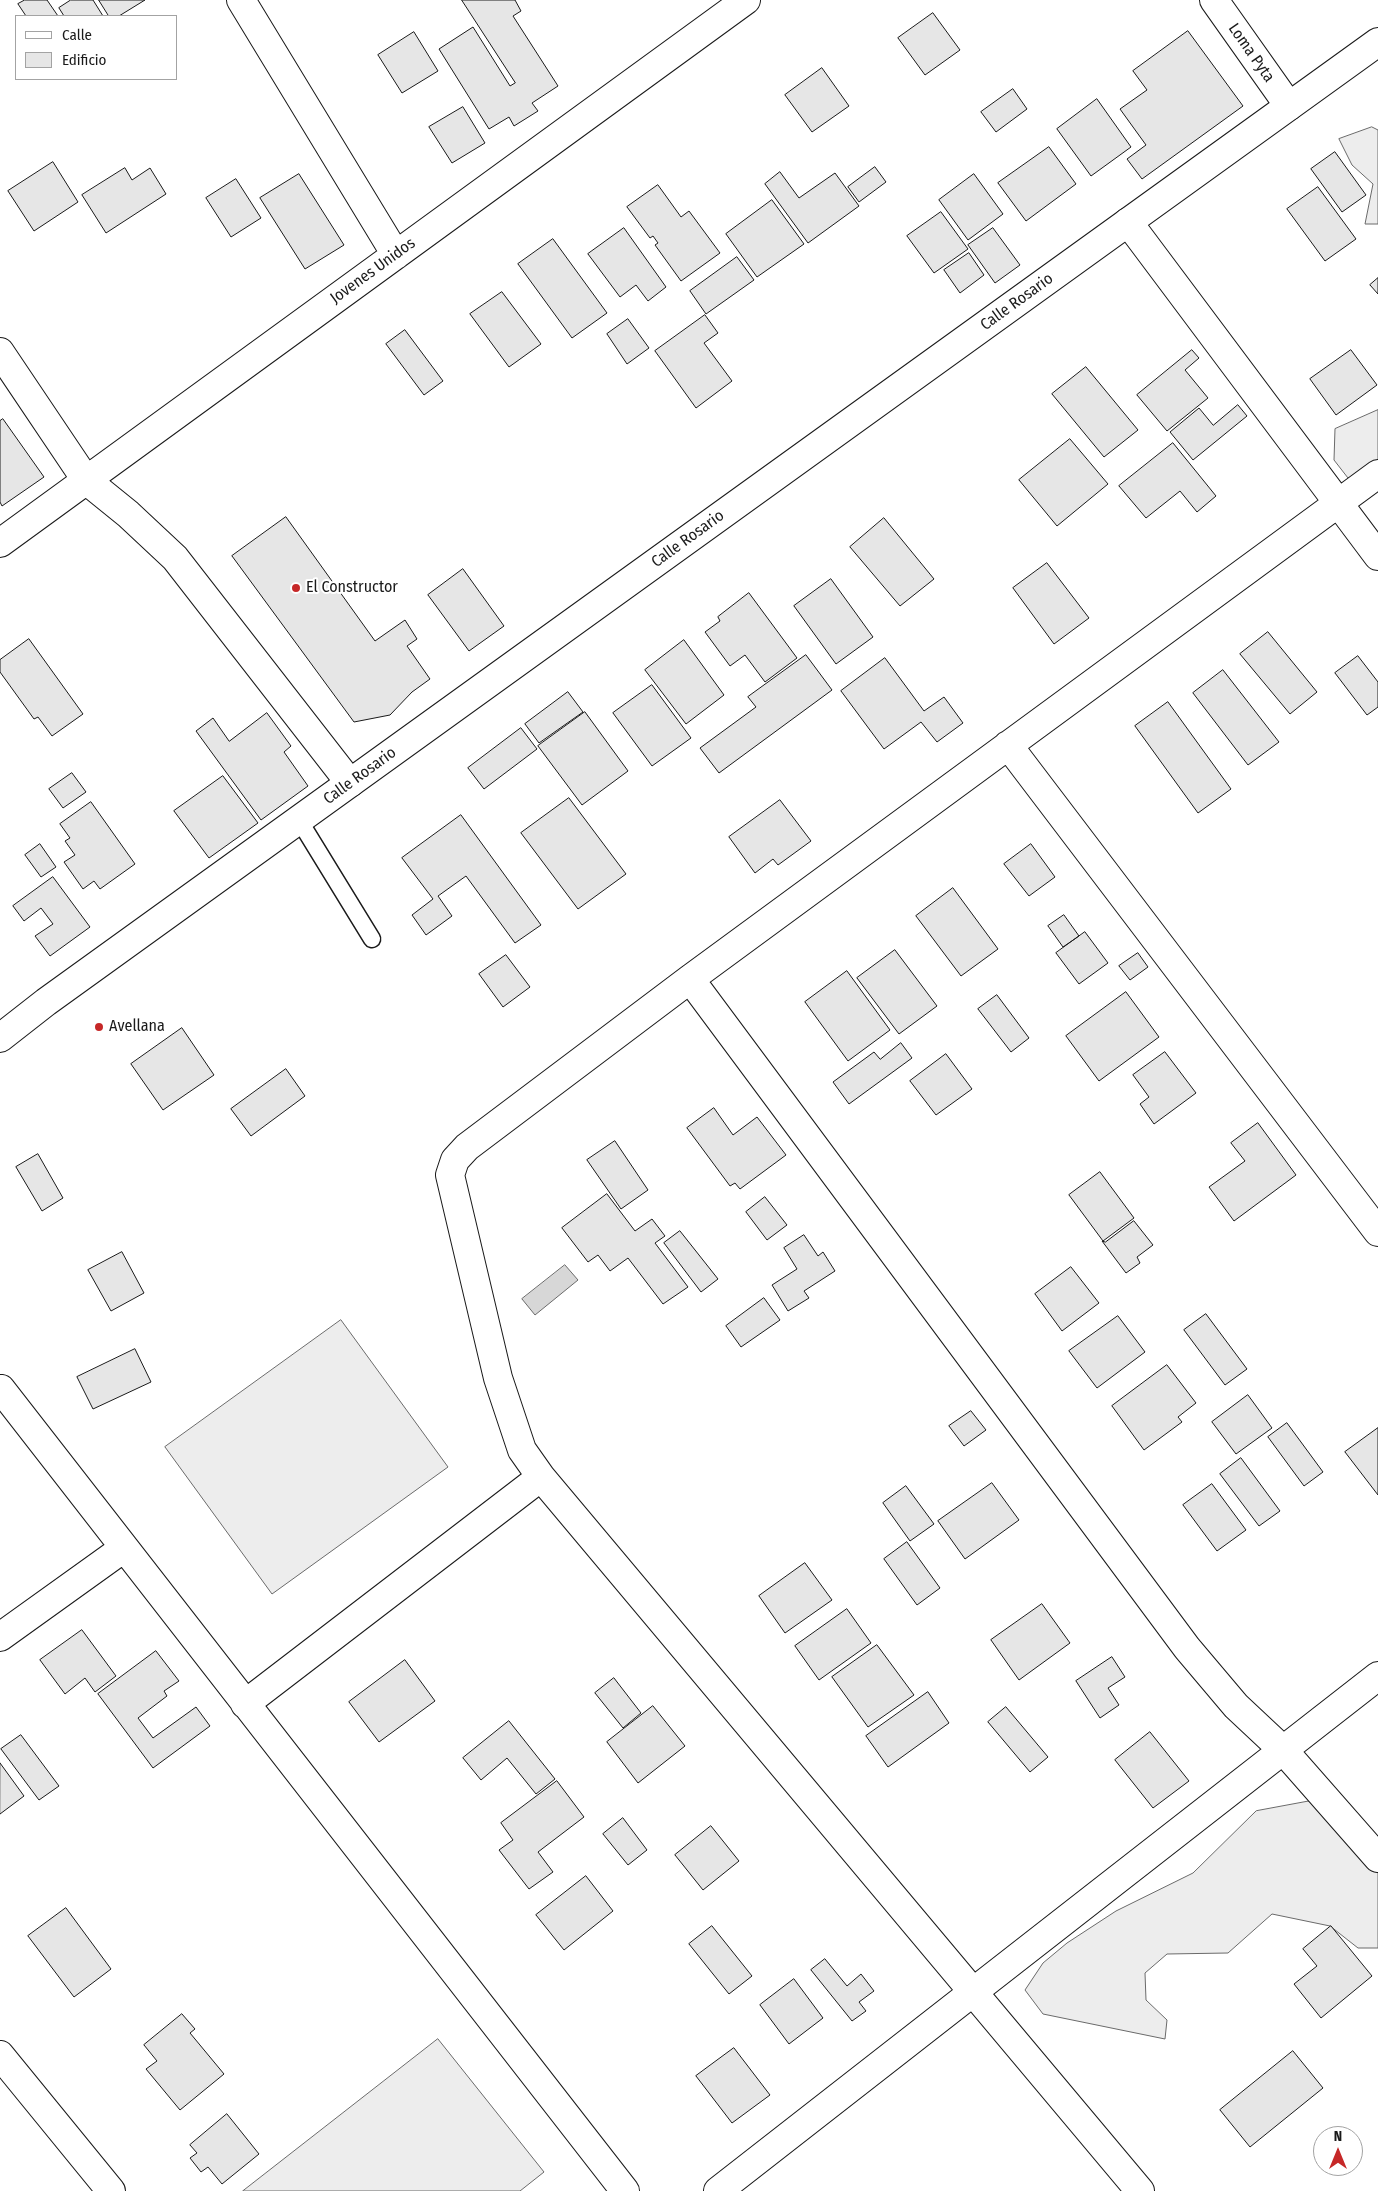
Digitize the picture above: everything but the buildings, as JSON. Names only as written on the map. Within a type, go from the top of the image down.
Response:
[{"type":"street","points":[[242,0],[396,255]]},
{"type":"street","name":"Loma Pyta","points":[[1214,0],[1289,106]]},
{"type":"street","name":"Jovenes Unidos","points":[[0,543],[396,255],[731,4]]},
{"type":"street","name":"Calle Rosario","points":[[0,1038],[350,783],[1378,42]]},
{"type":"street","points":[[1128,222],[1378,556]]},
{"type":"street","points":[[0,352],[86,480],[128,514],[175,558],[350,783]]},
{"type":"street","points":[[1140,2191],[541,1477],[522,1450],[498,1378],[482,1302],[452,1190],[450,1176],[455,1160],[467,1147],[690,978],[1378,474]]},
{"type":"street","points":[[1008,745],[1378,1232]]},
{"type":"street","points":[[690,978],[1187,1648],[1236,1706],[1284,1751],[1378,1858]]},
{"type":"street","points":[[1,1389],[625,2191]]},
{"type":"street","points":[[245,1704],[541,1477]]},
{"type":"street","points":[[0,1637],[124,1548]]},
{"type":"street","points":[[718,2191],[1378,1676]]},
{"type":"street","points":[[0,2055],[111,2191]]},
{"type":"lane","points":[[299,820],[372,939]]},
{"type":"shaded area","points":[[1372,127],[1378,130],[1378,224],[1365,224],[1373,184],[1352,165],[1339,139]]},
{"type":"shaded area","points":[[1378,410],[1378,465],[1362,479],[1348,478],[1334,460],[1335,429]]},
{"type":"shaded area","points":[[565,1265],[578,1280],[535,1315],[522,1299]]},
{"type":"shaded area","points":[[341,1320],[448,1467],[272,1594],[165,1447]]},
{"type":"shaded area","points":[[1310,1801],[1378,1838],[1378,1948],[1358,1948],[1330,1926],[1272,1914],[1228,1953],[1167,1954],[1145,1973],[1146,2000],[1167,2020],[1165,2039],[1043,2014],[1025,1990],[1043,1963],[1067,1943],[1116,1911],[1193,1873],[1256,1811]]},
{"type":"shaded area","points":[[438,2039],[544,2172],[520,2191],[243,2191]]},
{"type":"place","name":"El Constructor","points":[[296,588]]},
{"type":"place","name":"Avellana","points":[[99,1027]]}]
